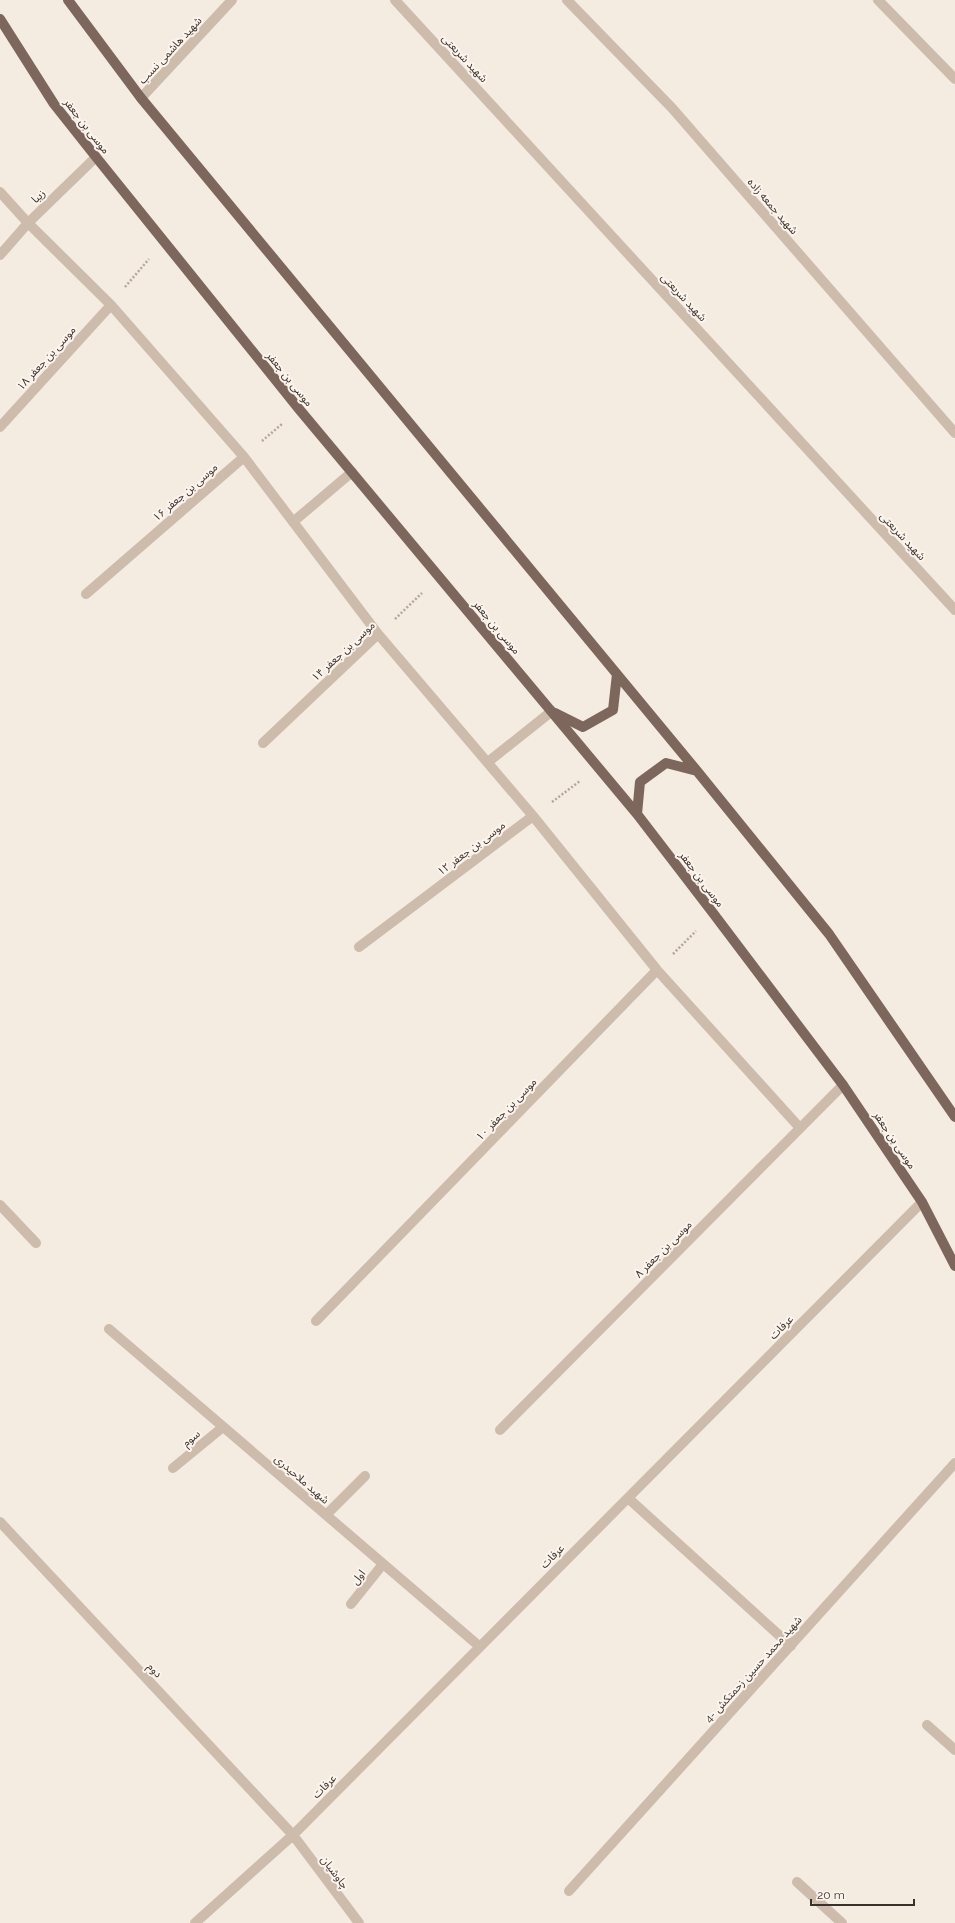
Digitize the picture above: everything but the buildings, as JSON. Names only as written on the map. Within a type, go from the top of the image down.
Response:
[{"type":"main road","points":[[68,0],[142,98],[697,771],[829,934],[955,1117]]},
{"type":"main road","name":"موسی بن جعفر","points":[[0,19],[54,104],[96,157],[299,409],[440,576],[637,814],[713,913],[843,1085],[922,1202],[955,1266]]},
{"type":"main road","points":[[552,711],[583,727],[613,710],[617,674]]},
{"type":"main road","points":[[637,814],[640,782],[666,763],[697,771]]},
{"type":"street","name":"شهید هاشمی نسب","points":[[142,98],[232,0]]},
{"type":"street","name":"شهید شریعتی","points":[[395,0],[955,610]]},
{"type":"street","name":"شهید جمعه زاده","points":[[567,0],[672,108],[955,433]]},
{"type":"street","points":[[878,0],[955,79]]},
{"type":"street","name":"زیبا","points":[[0,255],[28,223],[96,157]]},
{"type":"street","points":[[0,192],[28,223],[111,304],[244,457],[378,634],[533,816],[657,970],[800,1128]]},
{"type":"street","name":"موسی بن جعفر ۱۸","points":[[0,427],[111,304]]},
{"type":"street","name":"موسی بن جعفر ۱۶","points":[[86,594],[244,457]]},
{"type":"street","points":[[293,522],[352,472]]},
{"type":"street","name":"موسی بن جعفر ۱۴","points":[[263,743],[378,634]]},
{"type":"street","points":[[488,762],[552,711]]},
{"type":"street","name":"موسی بن جعفر ۱۲","points":[[359,947],[533,816]]},
{"type":"street","name":"موسی بن جعفر ۱۰","points":[[316,1321],[657,970]]},
{"type":"street","name":"موسی بن جعفر ۸","points":[[500,1430],[843,1085]]},
{"type":"street","name":"عرفات","points":[[195,1923],[292,1835],[922,1202]]},
{"type":"street","points":[[0,1205],[36,1243]]},
{"type":"street","name":"شهید ملاحیدری","points":[[109,1329],[479,1646]]},
{"type":"street","name":"سوم","points":[[173,1468],[223,1427]]},
{"type":"street","name":"4- شهید محمد حسین زحمتکش","points":[[569,1891],[955,1463]]},
{"type":"street","points":[[326,1515],[365,1476]]},
{"type":"street","points":[[628,1498],[791,1646]]},
{"type":"street","name":"دوم","points":[[0,1522],[292,1835]]},
{"type":"street","name":"اول","points":[[351,1604],[383,1564]]},
{"type":"street","points":[[927,1724],[955,1750]]},
{"type":"street","name":"چاوشیان","points":[[292,1835],[359,1923]]},
{"type":"street","points":[[797,1882],[842,1923]]},
{"type":"path","points":[[111,304],[164,242]]},
{"type":"path","points":[[244,457],[299,409]]},
{"type":"path","name":"موسی بن جعفر ۱۴","points":[[378,634],[440,576]]},
{"type":"path","points":[[533,816],[598,768]]},
{"type":"path","points":[[657,970],[713,913]]}]
